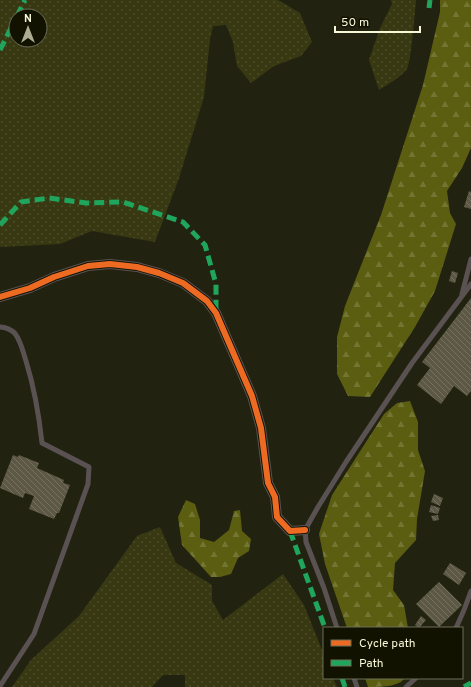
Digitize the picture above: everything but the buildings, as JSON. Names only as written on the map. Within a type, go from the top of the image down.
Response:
[{"type":"street","points":[[0,297],[30,288],[54,277],[88,266],[110,264],[137,267],[159,273],[183,284],[206,301],[216,313],[252,396],[261,428],[268,482],[275,497],[277,517],[290,531],[305,530]]},
{"type":"lane","points":[[462,295],[471,259]]},
{"type":"lane","points":[[337,627],[324,588],[306,542],[305,530],[346,462],[412,363],[471,284]]},
{"type":"lane","points":[[0,327],[5,327],[15,334],[22,349],[40,418],[42,443],[89,467],[88,484],[34,634],[0,686]]},
{"type":"lane","points":[[456,627],[471,591]]},
{"type":"lane","points":[[406,687],[415,679]]},
{"type":"shaded area","points":[[0,0],[278,0],[300,13],[312,42],[301,56],[274,66],[251,83],[237,66],[233,42],[226,25],[213,26],[210,39],[204,97],[179,178],[155,242],[92,231],[60,244],[0,247]]},
{"type":"shaded area","points":[[391,0],[416,0],[411,47],[407,69],[379,90],[369,60],[380,28],[392,4]]},
{"type":"shaded area","points":[[160,527],[176,563],[212,585],[212,601],[223,620],[283,574],[304,605],[323,652],[323,679],[333,679],[337,687],[185,687],[185,675],[163,675],[152,687],[12,687],[31,660],[79,616],[137,536]]},
{"type":"green space","points":[[440,0],[471,0],[471,148],[462,168],[447,191],[450,213],[456,224],[435,291],[415,327],[370,397],[348,396],[337,374],[337,337],[345,306],[381,215],[423,85],[440,12]]},
{"type":"green space","points":[[410,401],[418,422],[418,450],[425,471],[417,519],[416,540],[395,563],[393,590],[404,605],[408,627],[347,627],[325,564],[319,534],[332,495],[384,414],[397,403]]},
{"type":"green space","points":[[186,500],[195,504],[200,520],[200,538],[214,542],[229,530],[234,511],[240,510],[242,531],[251,539],[249,551],[238,558],[231,574],[220,577],[211,577],[182,545],[178,517]]},
{"type":"green space","points":[[365,679],[404,679],[394,685],[384,687],[368,687]]},
{"type":"marked path","points":[[21,8],[25,0]]},
{"type":"marked path","points":[[429,8],[430,0]]},
{"type":"marked path","points":[[0,50],[8,34]]},
{"type":"marked path","points":[[0,225],[21,202],[49,198],[86,203],[123,202],[183,222],[205,245],[216,284],[216,313]]},
{"type":"marked path","points":[[290,531],[325,627]]},
{"type":"marked path","points":[[342,679],[345,687]]},
{"type":"marked path","points":[[464,687],[471,683]]},
{"type":"cycle path","points":[[0,297],[30,288],[54,277],[88,266],[110,264],[137,267],[159,273],[183,283],[207,301],[216,313],[252,396],[261,428],[268,483],[275,497],[277,517],[290,531],[305,530]]}]
